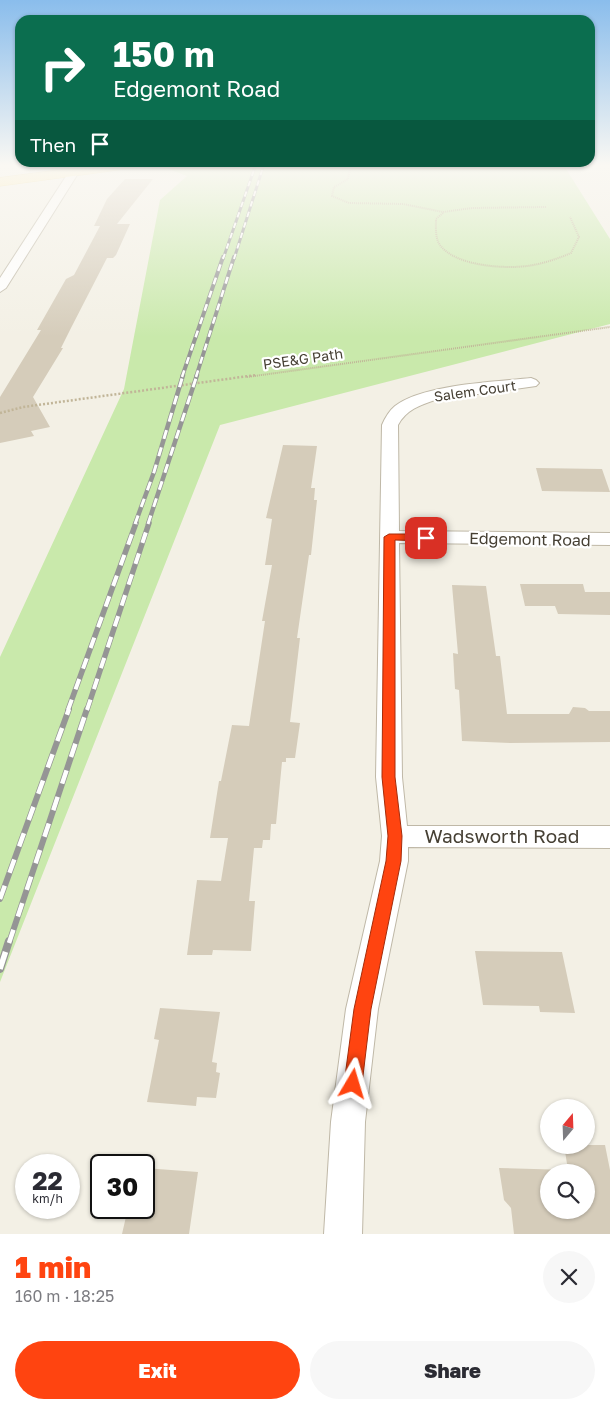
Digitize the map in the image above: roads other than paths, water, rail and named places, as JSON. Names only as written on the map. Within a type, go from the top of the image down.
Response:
[{"type":"street","points":[[0,288],[43,222]]},
{"type":"street","name":"Salem Court","points":[[389,537],[390,424],[395,415],[405,406],[434,395],[531,383]]},
{"type":"street","points":[[343,1234],[348,1122],[362,1009],[394,861],[395,836],[388,777],[389,537]]},
{"type":"street","name":"Edgemont Road","points":[[389,537],[610,539]]},
{"type":"street","name":"Wadsworth Road","points":[[395,836],[610,836]]},
{"type":"railway","points":[[223,259],[236,222]]},
{"type":"railway","points":[[234,259],[246,222]]},
{"type":"railway","points":[[182,377],[223,257]]},
{"type":"railway","points":[[196,377],[234,257]]},
{"type":"railway","points":[[135,524],[154,472],[183,375]]},
{"type":"railway","points":[[148,524],[197,375]]},
{"type":"railway","points":[[68,710],[136,523]]},
{"type":"railway","points":[[87,710],[149,523]]},
{"type":"railway","points":[[0,899],[69,709]]},
{"type":"railway","points":[[9,943],[87,709]]},
{"type":"railway","points":[[0,969],[9,941]]}]
